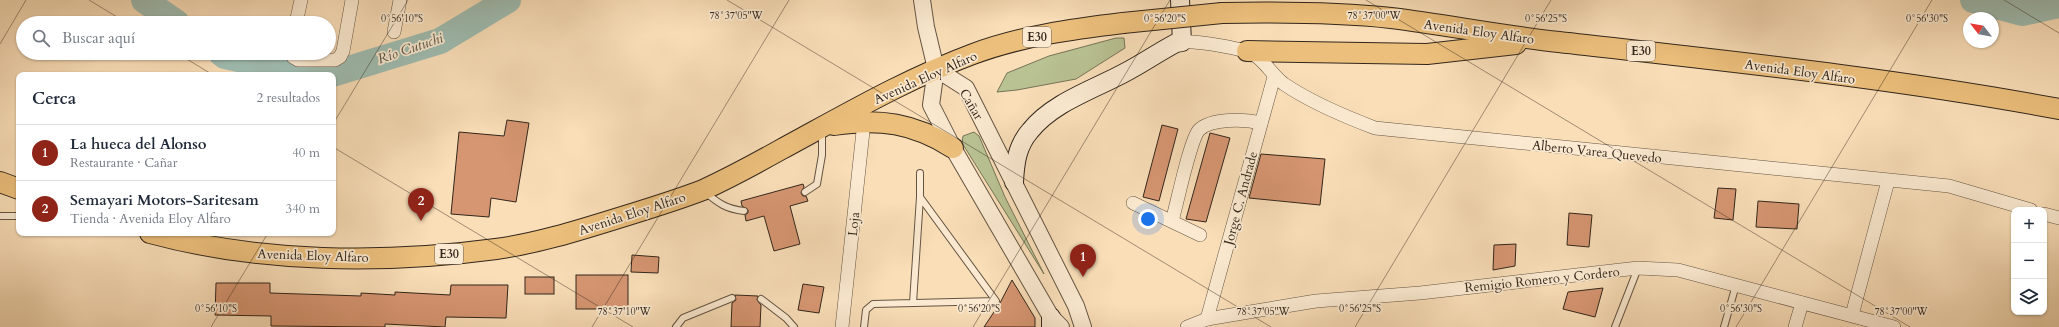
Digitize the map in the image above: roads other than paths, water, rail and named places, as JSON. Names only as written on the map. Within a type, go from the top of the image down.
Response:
[{"type":"main road","points":[[1014,182],[1015,161],[1020,146],[1030,131],[1040,121],[1077,97],[1176,43],[1182,42],[1180,0]]},
{"type":"main road","name":"Avenida Eloy Alfaro","points":[[162,236],[197,245],[247,252],[352,258],[427,256],[498,249],[561,236],[702,190],[936,69],[975,53],[1026,39],[1076,29],[1222,13],[1282,12],[1390,18],[1544,40],[1766,65],[2001,99],[2059,109]]},
{"type":"main road","points":[[1247,51],[1427,54],[1544,40]]},
{"type":"main road","points":[[822,127],[864,122],[903,125],[921,130],[953,148]]},
{"type":"main road","points":[[0,182],[16,188]]},
{"type":"street","points":[[298,16],[301,0]]},
{"type":"street","points":[[336,59],[340,57],[343,51],[352,0]]},
{"type":"street","points":[[394,32],[400,0]]},
{"type":"street","points":[[922,0],[926,27],[936,69],[931,105],[953,148],[1054,324]]},
{"type":"street","name":"Alberto Varea Quevedo","points":[[1182,42],[1247,51],[1263,61],[1274,77],[1285,85],[1334,110],[1375,128],[1949,186],[2021,207]]},
{"type":"street","points":[[298,60],[334,60]]},
{"type":"street","name":"Cañar","points":[[936,69],[966,88],[1076,306],[1083,327]]},
{"type":"street","name":"Jorge C. Andrade","points":[[1207,319],[1274,77]]},
{"type":"street","points":[[1172,221],[1194,138],[1200,129],[1212,122],[1248,121],[1261,123]]},
{"type":"street","name":"Loja","points":[[842,327],[864,122]]},
{"type":"street","points":[[1852,315],[1888,181]]},
{"type":"street","points":[[1133,203],[1200,235]]},
{"type":"street","points":[[2047,215],[2059,218]]},
{"type":"street","name":"Remigio Romero y Cordero","points":[[1187,327],[1207,319],[1316,302],[1420,293],[1638,268],[1678,270],[1894,327]]},
{"type":"street","points":[[1795,327],[1802,303]]},
{"type":"lane","points":[[805,192],[817,184],[822,155],[822,127]]},
{"type":"lane","points":[[913,303],[920,197],[920,173]]},
{"type":"lane","points":[[702,190],[722,206],[731,210],[744,211]]},
{"type":"lane","points":[[864,327],[866,310],[873,304],[996,301],[920,197]]},
{"type":"lane","points":[[0,216],[16,216]]},
{"type":"lane","points":[[1615,327],[1638,268]]},
{"type":"lane","points":[[1724,327],[1736,285]]},
{"type":"lane","points":[[676,327],[683,318],[732,298]]},
{"type":"lane","points":[[761,299],[786,318],[794,327]]},
{"type":"waterway","name":"Río Cutuchi","points":[[144,0],[167,16]]},
{"type":"waterway","name":"Río Cutuchi","points":[[336,73],[440,41],[508,0]]},
{"type":"waterway","name":"Río Cutuchi","points":[[1973,0],[2022,13],[2059,5]]},
{"type":"waterway","name":"Río Cutuchi","points":[[243,60],[297,72]]},
{"type":"place","name":"Semayari Motors-Saritesam","points":[[421,221]]},
{"type":"place","name":"La hueca del Alonso","points":[[1083,277]]}]
